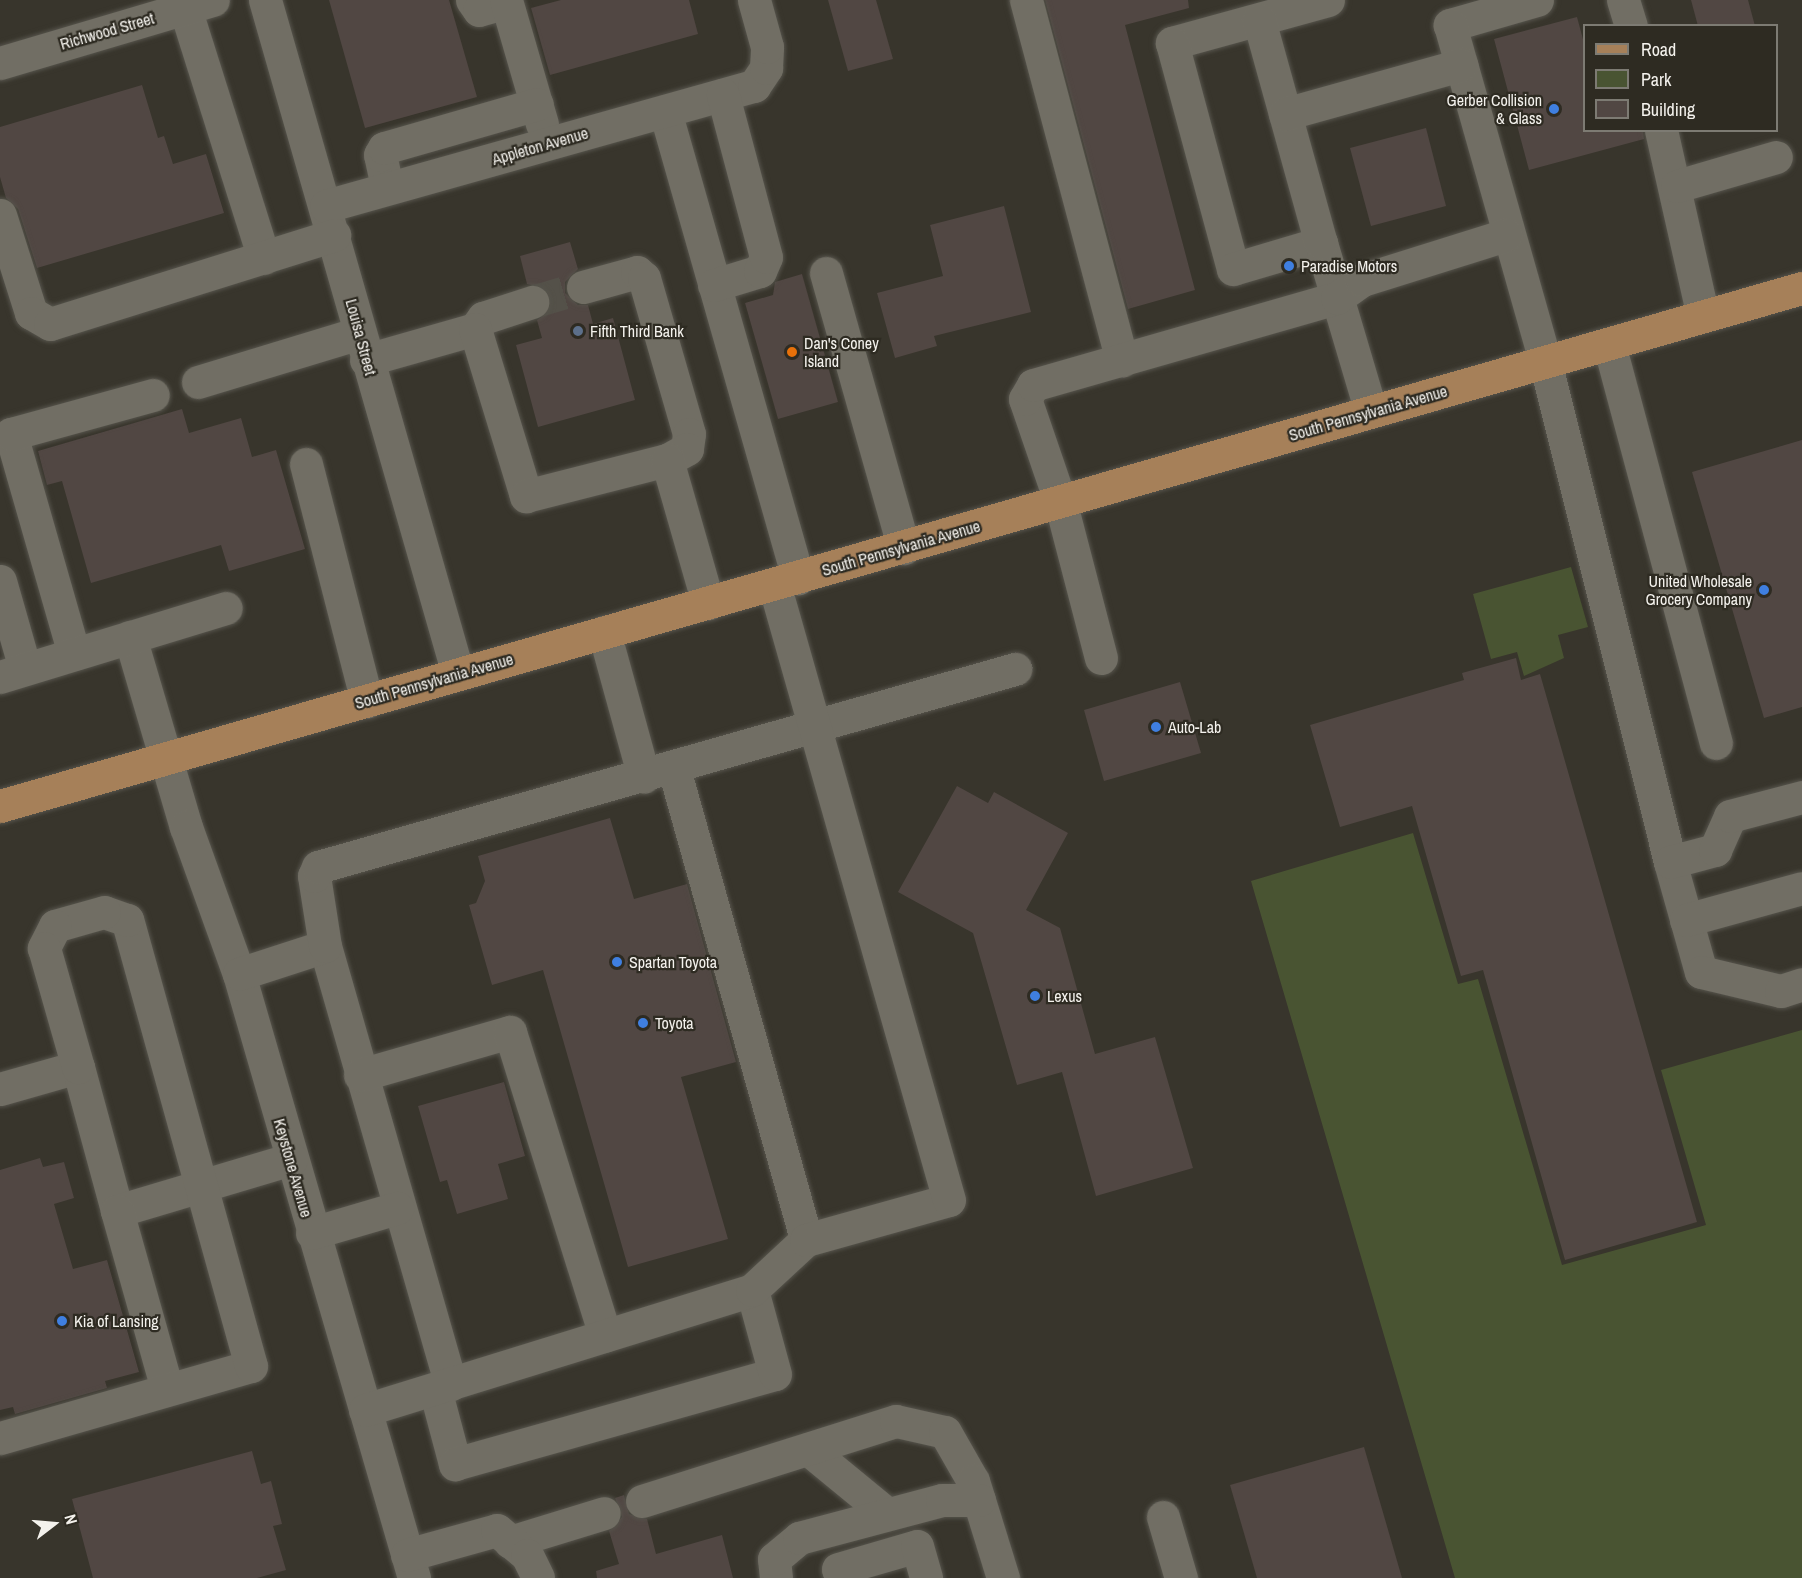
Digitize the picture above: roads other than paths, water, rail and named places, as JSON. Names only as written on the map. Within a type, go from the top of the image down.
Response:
[{"type":"main road","name":"South Pennsylvania Avenue","points":[[0,806],[1802,288]]},
{"type":"street","name":"Louisa Street","points":[[265,0],[330,220],[363,347],[458,674]]},
{"type":"street","points":[[472,0],[479,10],[505,1],[548,144]]},
{"type":"street","name":"Appleton Avenue","points":[[0,215],[31,313],[50,324],[264,258],[387,187],[754,86],[766,68],[766,47],[754,0]]},
{"type":"street","points":[[1026,0],[1122,360]]},
{"type":"street","points":[[1321,243],[1233,269],[1172,43],[1328,0]]},
{"type":"street","points":[[1537,0],[1447,12],[1506,235],[1545,362],[1670,862],[1701,972],[1781,991],[1802,984]]},
{"type":"street","points":[[1623,0],[1630,24]]},
{"type":"street","points":[[199,4],[264,258]]},
{"type":"street","name":"Richwood Street","points":[[0,63],[199,4]]},
{"type":"street","points":[[1258,20],[1371,412]]},
{"type":"street","points":[[1285,114],[1461,65]]},
{"type":"street","points":[[714,285],[760,272],[766,257],[723,95]]},
{"type":"street","points":[[387,187],[380,155],[384,148],[537,104]]},
{"type":"street","points":[[365,1410],[752,1290],[806,1240],[949,1200],[817,729],[786,581],[714,285],[664,111]]},
{"type":"street","points":[[1662,132],[1677,186],[1683,242],[1704,316]]},
{"type":"street","points":[[1677,186],[1776,157]]},
{"type":"street","points":[[1101,658],[1060,501],[1024,399],[1027,391],[1033,385],[1337,298],[1362,280],[1506,235]]},
{"type":"street","points":[[475,329],[526,496],[667,460],[687,449],[689,434],[644,278],[637,272],[583,287]]},
{"type":"street","points":[[826,273],[904,548]]},
{"type":"street","points":[[198,382],[363,347],[475,329],[483,318],[532,302]]},
{"type":"street","points":[[1609,344],[1716,743]]},
{"type":"street","points":[[74,654],[11,434],[153,395]]},
{"type":"street","points":[[667,460],[708,603]]},
{"type":"street","points":[[306,464],[367,701]]},
{"type":"street","points":[[0,581],[13,673],[226,608]]},
{"type":"street","points":[[604,632],[659,773],[806,1240]]},
{"type":"street","name":"Keystone Avenue","points":[[130,637],[164,760],[239,974],[365,1410],[409,1572]]},
{"type":"street","points":[[752,1290],[775,1374],[455,1464],[443,1387],[398,1208],[325,946],[314,876],[318,867],[817,729],[1015,669]]},
{"type":"street","points":[[1670,862],[1715,850],[1730,816],[1802,796]]},
{"type":"street","points":[[1686,920],[1802,888]]},
{"type":"street","points":[[0,1438],[251,1366],[199,1187],[127,920],[104,912],[55,926],[44,948],[167,1389]]},
{"type":"street","points":[[239,974],[325,946]]},
{"type":"street","points":[[360,1075],[510,1032],[605,1336]]},
{"type":"street","points":[[0,1089],[78,1066]]},
{"type":"street","points":[[117,1210],[291,1159]]},
{"type":"street","points":[[312,1233],[398,1208]]},
{"type":"street","points":[[642,1501],[896,1421],[945,1432],[979,1500],[1003,1578]]},
{"type":"street","points":[[808,1449],[887,1514]]},
{"type":"street","points":[[775,1569],[799,1538],[942,1500],[979,1500]]},
{"type":"street","points":[[510,1542],[604,1513]]},
{"type":"street","points":[[1163,1517],[1181,1578]]},
{"type":"street","points":[[409,1572],[497,1530],[526,1555],[538,1578]]},
{"type":"street","points":[[841,1578],[838,1569],[917,1546],[926,1578]]},
{"type":"tunnel","points":[[532,302],[583,287]]},
{"type":"place","name":"Gerber Collision & Glass","points":[[1554,109]]},
{"type":"place","name":"Paradise Motors","points":[[1289,266]]},
{"type":"place","name":"Fifth Third Bank","points":[[578,331]]},
{"type":"place","name":"Dan's Coney Island","points":[[792,352]]},
{"type":"place","name":"United Wholesale Grocery Company","points":[[1764,590]]},
{"type":"place","name":"Auto-Lab","points":[[1156,727]]},
{"type":"place","name":"Spartan Toyota","points":[[617,962]]},
{"type":"place","name":"Lexus","points":[[1035,996]]},
{"type":"place","name":"Toyota","points":[[643,1023]]},
{"type":"place","name":"Kia of Lansing","points":[[62,1321]]}]
